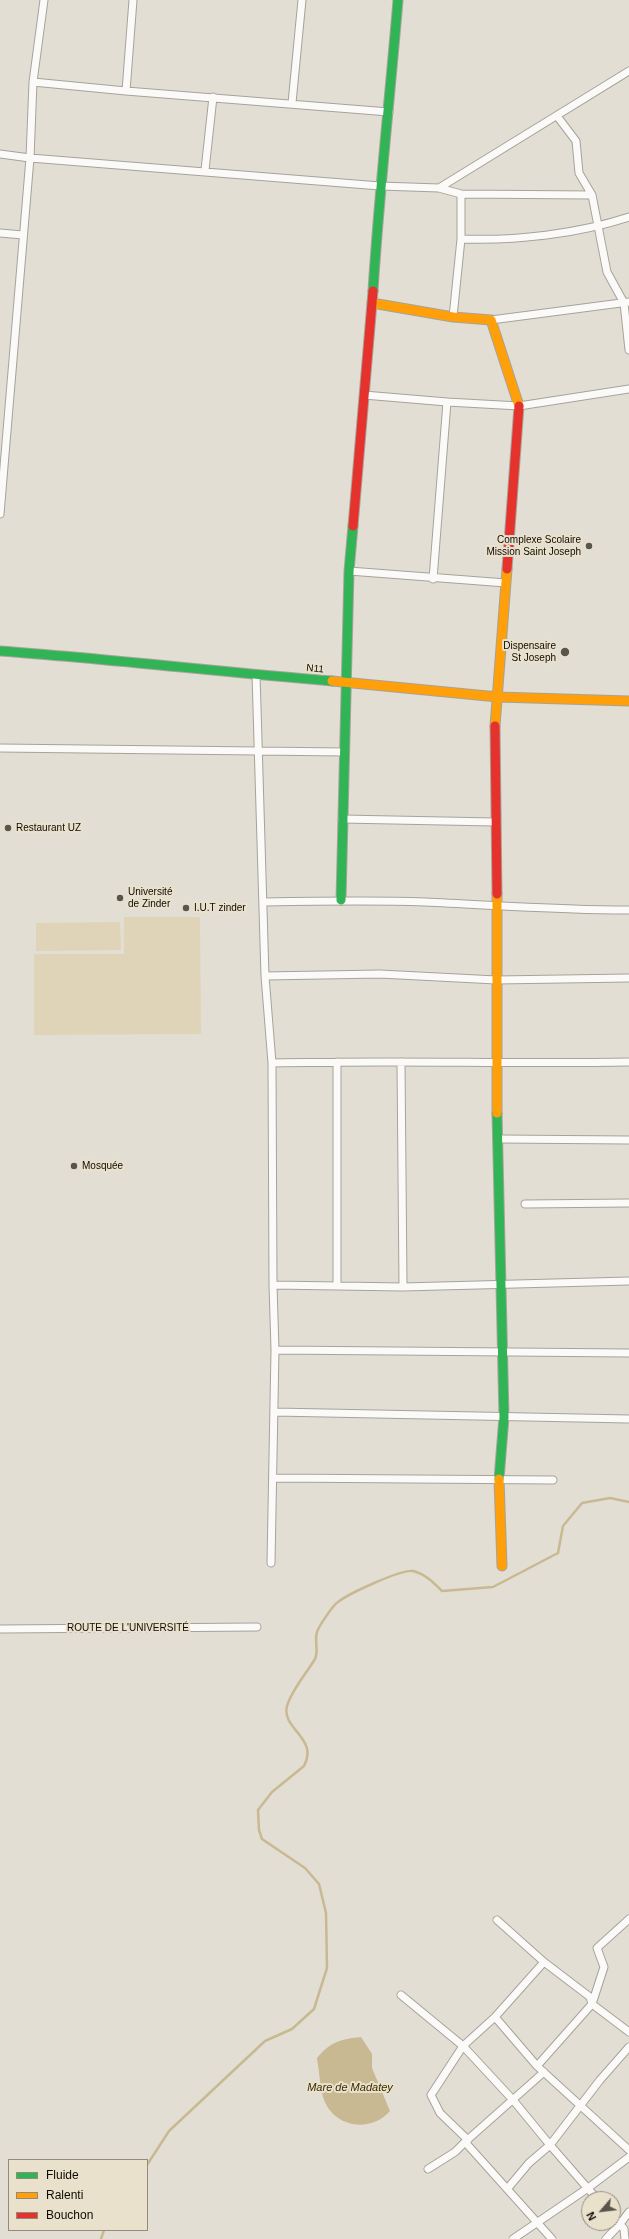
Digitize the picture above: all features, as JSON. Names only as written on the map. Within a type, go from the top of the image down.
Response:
[{"type":"street","points":[[0,514],[4,412],[30,158],[33,82],[44,0]]},
{"type":"street","points":[[126,91],[133,0]]},
{"type":"street","points":[[292,103],[302,0]]},
{"type":"street","points":[[341,900],[345,683],[349,570],[372,303],[380,186],[389,112],[398,0]]},
{"type":"street","points":[[439,188],[629,71]]},
{"type":"street","points":[[33,82],[389,112]]},
{"type":"street","points":[[205,170],[213,97]]},
{"type":"street","points":[[557,116],[576,141],[579,173],[592,195],[600,226],[607,272],[626,303],[629,350]]},
{"type":"street","points":[[0,154],[30,158],[205,170],[380,186],[439,188],[461,194],[592,195]]},
{"type":"street","points":[[453,317],[462,239],[461,194]]},
{"type":"street","points":[[462,239],[513,239],[600,226],[629,217]]},
{"type":"street","points":[[0,233],[23,235]]},
{"type":"street","points":[[372,303],[453,317],[491,320],[626,303]]},
{"type":"street","points":[[491,320],[519,406],[494,740],[494,822],[497,907],[496,1064],[499,1139],[499,1285],[503,1353],[504,1417],[499,1481],[502,1566]]},
{"type":"street","points":[[364,395],[519,406],[629,389]]},
{"type":"street","points":[[433,579],[447,402]]},
{"type":"street","points":[[349,570],[433,579],[506,584]]},
{"type":"street","name":"N11","points":[[0,651],[345,683],[419,688],[498,697],[589,701],[629,701]]},
{"type":"street","points":[[256,674],[257,751],[264,902],[265,976],[272,1063],[275,1412],[271,1563]]},
{"type":"street","points":[[0,748],[344,752]]},
{"type":"street","points":[[342,820],[494,822]]},
{"type":"street","points":[[264,902],[341,900],[427,902],[497,907],[629,910]]},
{"type":"street","points":[[265,976],[380,974],[496,980],[629,978]]},
{"type":"street","points":[[337,1062],[337,1285]]},
{"type":"street","points":[[272,1063],[401,1062],[496,1064],[629,1062]]},
{"type":"street","points":[[401,1062],[403,1287]]},
{"type":"street","points":[[499,1139],[629,1140]]},
{"type":"street","points":[[525,1204],[629,1203]]},
{"type":"street","points":[[273,1285],[403,1287],[629,1281]]},
{"type":"street","points":[[275,1350],[629,1353]]},
{"type":"street","points":[[275,1412],[629,1419]]},
{"type":"street","points":[[274,1478],[499,1481],[553,1480]]},
{"type":"street","name":"ROUTE DE L'UNIVERSITÉ","points":[[0,1629],[257,1627]]},
{"type":"street","points":[[537,2066],[592,2004],[604,1967],[597,1948],[629,1919]]},
{"type":"street","points":[[497,1920],[544,1962],[590,1997],[592,2004],[629,2032]]},
{"type":"street","points":[[544,1962],[495,2017],[463,2046],[431,2095],[440,2113],[467,2141],[552,2239]]},
{"type":"street","points":[[401,1995],[463,2046],[513,2100],[591,2191]]},
{"type":"street","points":[[495,2017],[537,2066],[629,2150]]},
{"type":"street","points":[[508,2188],[530,2163],[550,2145],[581,2107],[600,2080],[629,2047]]},
{"type":"street","points":[[428,2169],[455,2152],[544,2072]]},
{"type":"street","points":[[513,2239],[537,2221],[588,2188],[629,2157]]},
{"type":"street","points":[[621,2223],[629,2212]]},
{"type":"street","points":[[621,2225],[624,2229],[625,2239]]},
{"type":"street","points":[[606,2239],[613,2231]]},
{"type":"shaded area","points":[[124,917],[200,917],[201,1034],[34,1035],[34,954],[124,954]]},
{"type":"shaded area","points":[[120,922],[121,950],[36,951],[36,923]]},
{"type":"water","name":"Mare de Madatey","points":[[361,2037],[372,2054],[372,2068],[390,2111],[382,2118],[372,2123],[362,2125],[343,2121],[334,2115],[328,2107],[323,2097],[317,2058],[327,2048],[336,2042]]},
{"type":"waterway","points":[[148,2163],[169,2131],[265,2041],[292,2029],[314,2009],[327,1968],[326,1913],[319,1884],[305,1868],[262,1839],[259,1830],[258,1810],[272,1792],[304,1766],[307,1756],[307,1748],[304,1741],[289,1721],[287,1706],[296,1688],[315,1659],[317,1653],[317,1632],[330,1611],[344,1598],[375,1583],[407,1571],[413,1571],[425,1576],[442,1591],[493,1587],[558,1553],[563,1526],[582,1503],[610,1498],[629,1502]]},
{"type":"waterway","points":[[101,2239],[104,2231]]},
{"type":"traffic: fast","points":[[373,291],[378,218],[398,0]]},
{"type":"traffic: fast","points":[[341,900],[349,571],[353,526]]},
{"type":"traffic: fast","points":[[0,651],[332,681]]},
{"type":"traffic: fast","points":[[497,1113],[504,1417],[499,1479]]},
{"type":"traffic: slow","points":[[372,303],[453,317],[491,320],[519,406]]},
{"type":"traffic: slow","points":[[495,726],[507,569]]},
{"type":"traffic: slow","points":[[332,681],[498,697],[629,701]]},
{"type":"traffic: slow","points":[[497,894],[497,1113]]},
{"type":"traffic: slow","points":[[499,1479],[502,1566]]},
{"type":"traffic: jam","points":[[353,526],[373,291]]},
{"type":"traffic: jam","points":[[507,569],[519,406]]},
{"type":"traffic: jam","points":[[495,726],[497,894]]},
{"type":"place","name":"Complexe Scolaire Mission Saint Joseph","points":[[589,546]]},
{"type":"place","name":"Dispensaire St Joseph","points":[[565,652]]},
{"type":"place","name":"Restaurant UZ","points":[[8,828]]},
{"type":"place","name":"Université de Zinder","points":[[120,898]]},
{"type":"place","name":"I.U.T zinder","points":[[186,908]]},
{"type":"place","name":"Mosquée","points":[[74,1166]]}]
